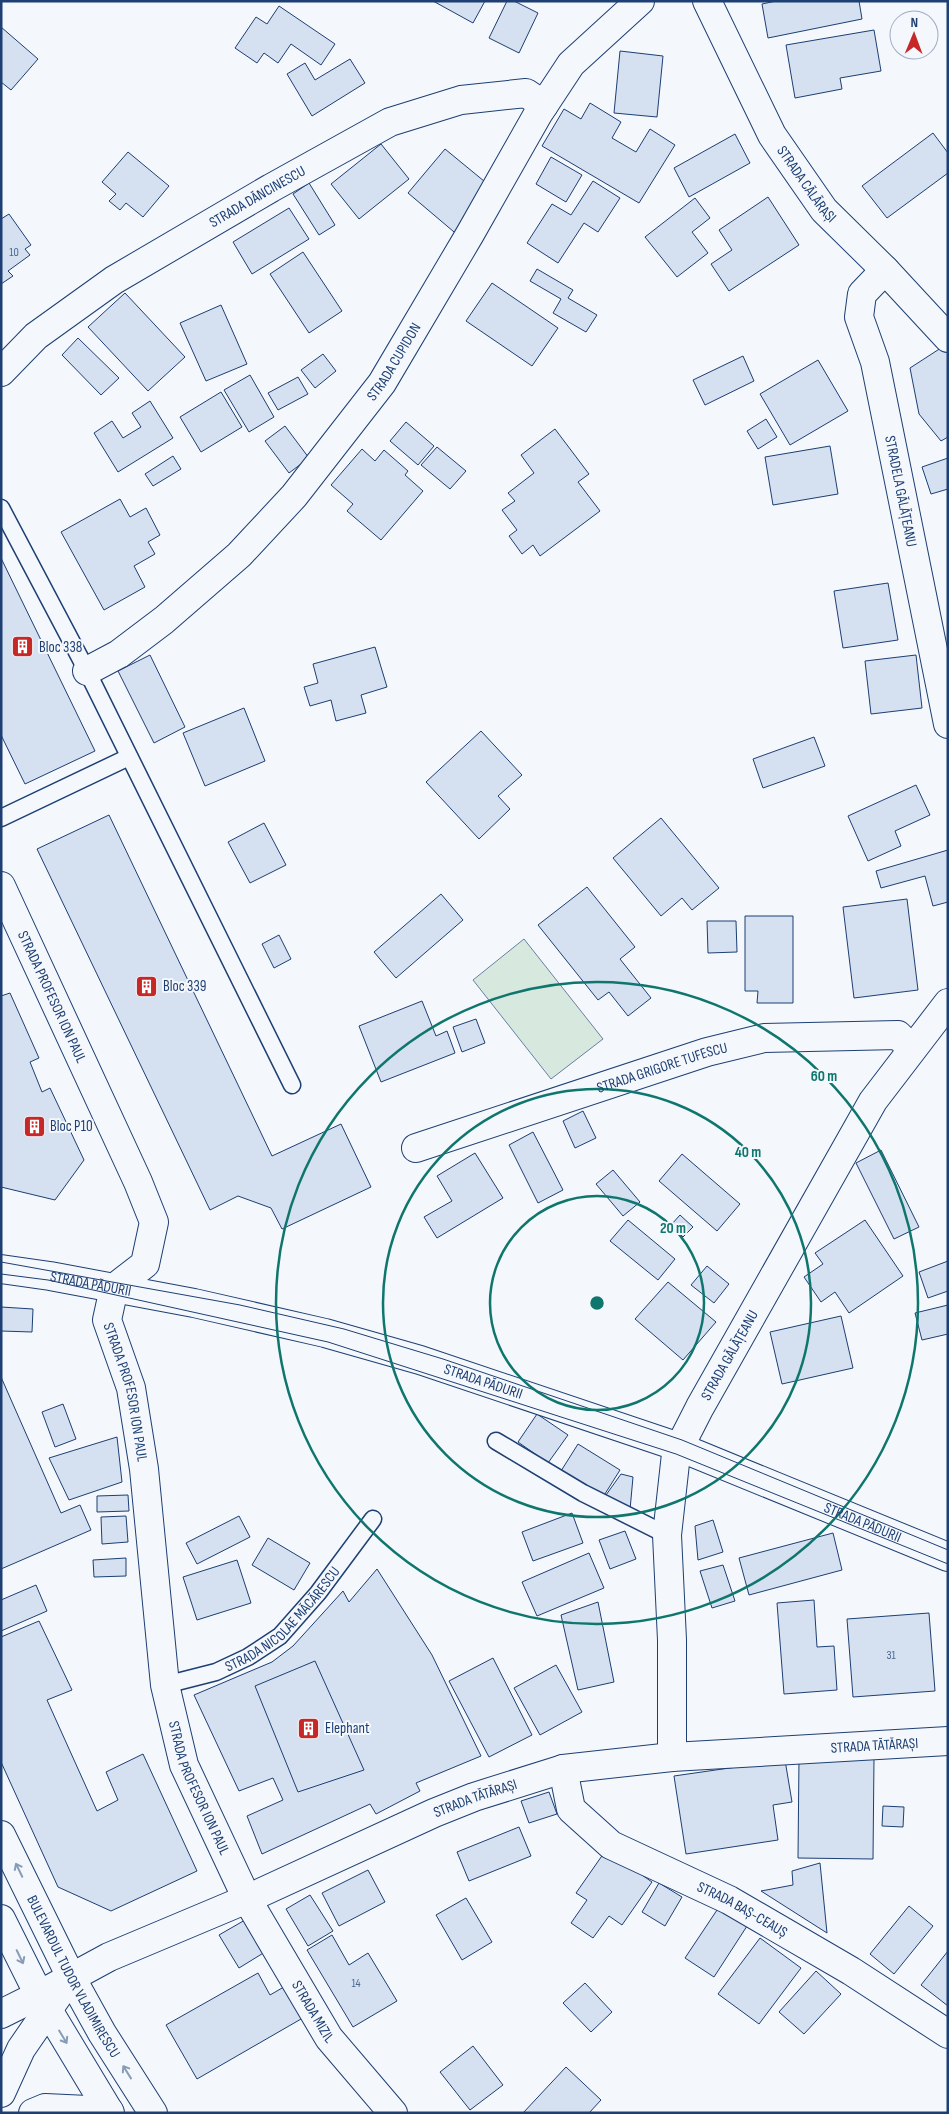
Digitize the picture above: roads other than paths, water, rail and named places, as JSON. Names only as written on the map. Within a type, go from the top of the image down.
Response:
[{"type":"street","name":"STRADA CUPIDON","points":[[87,671],[119,654],[164,620],[239,555],[294,496],[382,383],[544,106],[571,64],[640,1]]},
{"type":"street","name":"STRADA CĂLĂRAȘI","points":[[707,1],[772,135],[824,210],[885,270],[948,338]]},
{"type":"street","name":"STRADA DĂNCINESCU","points":[[1,372],[36,336],[114,280],[271,188],[390,122],[461,100],[526,93],[544,106]]},
{"type":"street","name":"STRADELA GĂLĂȚEANU","points":[[885,270],[862,294],[858,317],[875,362],[948,724]]},
{"type":"street","name":"STRADA PROFESOR ION PAUL","points":[[1,886],[138,1182],[154,1222],[145,1264],[114,1288],[107,1320],[131,1388],[144,1469],[165,1685],[184,1765],[247,1899]]},
{"type":"street","name":"STRADA GĂLĂȚEANU","points":[[672,1757],[672,1640],[667,1535],[676,1454],[700,1407],[873,1101],[948,1003]]},
{"type":"street","name":"STRADA GRIGORE TUFESCU","points":[[416,1148],[707,1052],[764,1038],[898,1035],[912,1049]]},
{"type":"street","name":"STRADA PĂDURII","points":[[1,1269],[50,1276],[194,1303],[325,1333],[420,1360],[679,1447],[948,1557]]},
{"type":"street","name":"STRADA TĂTĂRAȘI","points":[[1,2014],[43,2003],[71,1977],[109,1957],[247,1899],[434,1813],[474,1797],[563,1769],[672,1757],[948,1741]]},
{"type":"street","name":"STRADA BAȘ-CEAUȘ","points":[[563,1769],[571,1809],[611,1845],[729,1900],[851,1971],[948,2034]]},
{"type":"street","name":"BULEVARDUL TUDOR VLADIMIRESCU","points":[[1,1835],[71,1977],[102,2033],[153,2113]]},
{"type":"street","name":"STRADA MIZIL","points":[[247,1899],[329,2038],[394,2113]]},
{"type":"street","points":[[1,1919],[43,2003],[109,2112]]},
{"type":"street","points":[[1,2093],[43,2003]]},
{"type":"street","points":[[33,2113],[45,2108],[109,2112]]},
{"type":"lane","points":[[1,508],[87,671],[292,1085]]},
{"type":"lane","points":[[1,818],[129,757]]},
{"type":"lane","points":[[496,1440],[583,1493],[667,1535]]},
{"type":"lane","name":"STRADA NICOLAE MĂCĂRESCU","points":[[165,1685],[216,1672],[248,1658],[280,1636],[318,1593],[374,1519]]},
{"type":"tram line","points":[[1,1262],[240,1305],[344,1329],[443,1359],[682,1440],[948,1550]]},
{"type":"tram line","points":[[1,1274],[48,1280],[328,1342],[676,1454],[948,1564]]},
{"type":"place","name":"Bloc 338","points":[[23,647]]},
{"type":"place","name":"Bloc 339","points":[[147,986]]},
{"type":"place","name":"Bloc P10","points":[[34,1126]]},
{"type":"place","name":"Elephant","points":[[309,1728]]}]
